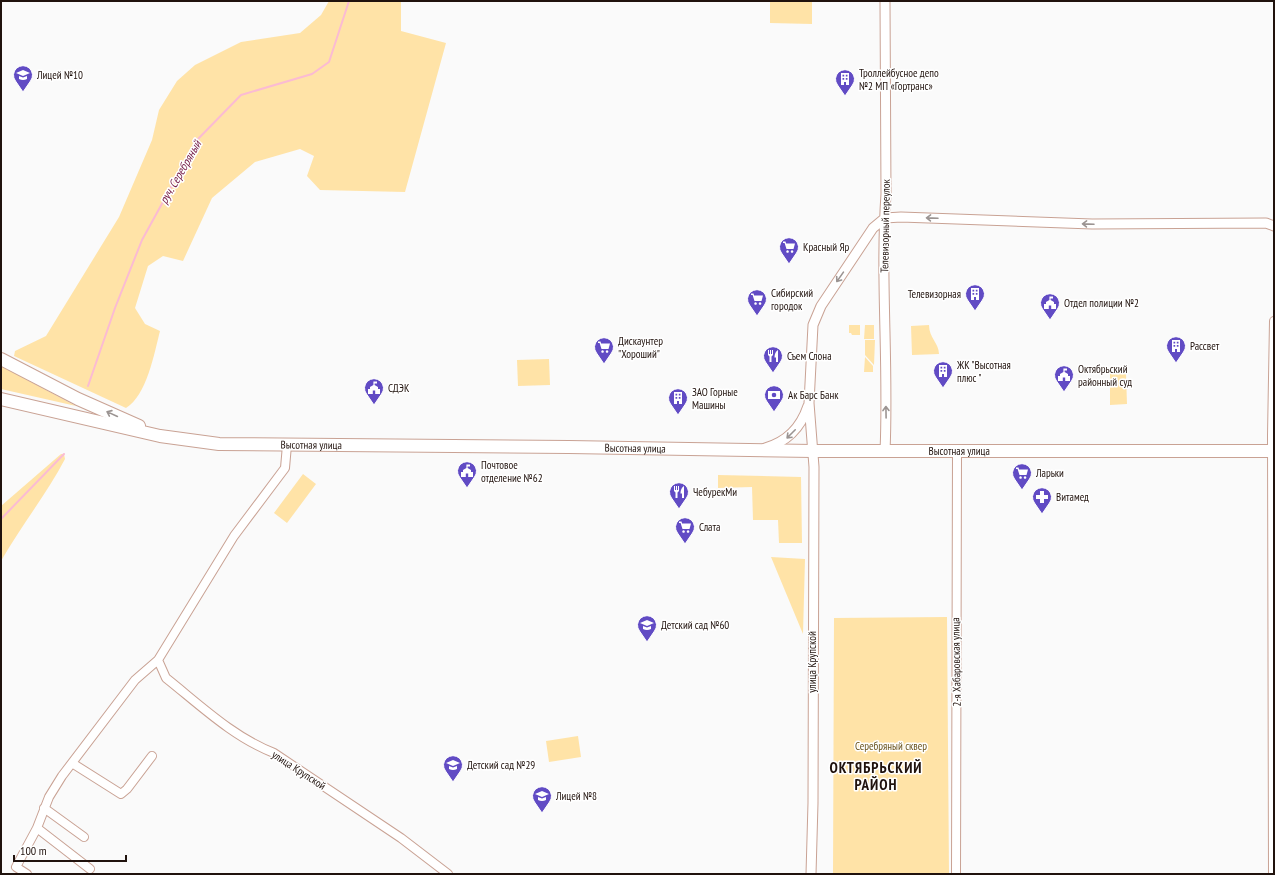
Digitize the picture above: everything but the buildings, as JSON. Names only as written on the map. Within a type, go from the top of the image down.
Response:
[{"type":"main road","points":[[1,359],[78,399],[160,436]]},
{"type":"main road","name":"Высотная улица","points":[[1,399],[160,436],[219,444],[813,451],[1273,451]]},
{"type":"street","name":"Телевизорный переулок","points":[[885,1],[885,451]]},
{"type":"street","points":[[758,450],[778,444],[786,439],[802,422],[809,403],[813,325],[821,306],[835,283],[873,228],[884,218],[901,217],[1127,224],[1266,224],[1274,226]]},
{"type":"street","points":[[1273,874],[1274,322]]},
{"type":"street","name":"улица Крупской","points":[[809,403],[813,451],[813,804],[811,874]]},
{"type":"street","points":[[26,874],[16,867],[37,828],[44,808],[56,786],[135,680],[158,660],[234,536],[285,468],[287,445]]},
{"type":"street","name":"2-я Хабаровская улица","points":[[956,451],[956,874]]},
{"type":"street","name":"улица Крупской","points":[[158,660],[166,678],[234,731],[259,747],[274,753],[401,838],[448,874]]},
{"type":"street","points":[[72,763],[121,794],[127,789],[152,756]]},
{"type":"street","points":[[44,808],[84,837]]},
{"type":"street","points":[[37,828],[90,869]]},
{"type":"green space","points":[[329,1],[401,1],[401,31],[446,43],[405,192],[320,190],[307,176],[314,156],[300,149],[255,162],[212,198],[183,261],[163,256],[148,266],[135,308],[145,324],[160,331],[149,373],[139,394],[126,408],[14,356],[15,351],[46,336],[119,217],[152,140],[159,110],[177,81],[195,65],[241,42],[300,33],[321,15]]},
{"type":"green space","points":[[770,1],[812,1],[812,24],[770,23]]},
{"type":"green space","points":[[849,325],[860,325],[860,335],[852,335],[849,333]]},
{"type":"green space","points":[[865,325],[874,325],[874,339],[864,339]]},
{"type":"green space","points":[[929,325],[929,330],[939,350],[939,354],[912,355],[911,326]]},
{"type":"green space","points":[[865,340],[875,340],[874,365],[865,355]]},
{"type":"green space","points":[[865,357],[873,366],[873,372],[864,372]]},
{"type":"green space","points":[[549,359],[550,385],[518,386],[517,360]]},
{"type":"green space","points":[[1,366],[76,406],[1,389]]},
{"type":"green space","points":[[1110,374],[1126,374],[1127,404],[1110,405]]},
{"type":"green space","points":[[61,454],[64,454],[65,459],[58,472],[1,561],[1,506]]},
{"type":"green space","points":[[303,474],[316,484],[287,523],[274,513]]},
{"type":"green space","points":[[718,475],[801,477],[802,543],[779,543],[778,520],[753,520],[752,487],[718,488]]},
{"type":"green space","points":[[771,557],[805,559],[803,634]]},
{"type":"green space","name":"Серебряный сквер","points":[[947,617],[949,874],[833,874],[834,618]]},
{"type":"green space","points":[[578,736],[581,757],[549,762],[546,741]]},
{"type":"waterway","name":"руч. Серебряный","points":[[88,386],[115,308],[142,240],[197,140],[241,95],[312,74],[329,62],[349,1]]},
{"type":"waterway","name":"руч. Серебряный","points":[[1,519],[64,454]]},
{"type":"place","name":"Лицей №10","points":[[23,92]]},
{"type":"place","name":"Троллейбусное депо №2 МП «Гортранс»","points":[[845,96]]},
{"type":"place","name":"Красный Яр","points":[[789,264]]},
{"type":"place","name":"Телевизорная","points":[[975,311]]},
{"type":"place","name":"Сибирский городок","points":[[757,316]]},
{"type":"place","name":"Отдел полиции №2","points":[[1050,320]]},
{"type":"place","name":"Рассвет","points":[[1176,363]]},
{"type":"place","name":"Дискаунтер \"Хороший\"","points":[[604,364]]},
{"type":"place","name":"Съем Слона","points":[[773,373]]},
{"type":"place","name":"ЖК \"Высотная плюс \"","points":[[943,388]]},
{"type":"place","name":"Октябрьский районный суд","points":[[1064,392]]},
{"type":"place","name":"СДЭК","points":[[374,405]]},
{"type":"place","name":"Ак Барс Банк","points":[[774,412]]},
{"type":"place","name":"ЗАО Горные Машины","points":[[678,415]]},
{"type":"place","name":"Почтовое отделение №62","points":[[467,488]]},
{"type":"place","name":"Ларьки","points":[[1022,490]]},
{"type":"place","name":"ЧебурекМи","points":[[679,509]]},
{"type":"place","name":"Витамед","points":[[1042,514]]},
{"type":"place","name":"Слата","points":[[685,544]]},
{"type":"place","name":"Детский сад №60","points":[[647,642]]},
{"type":"place","name":"Детский сад №29","points":[[453,782]]},
{"type":"place","name":"Лицей №8","points":[[542,813]]},
{"type":"district","name":"ОКТЯБРЬСКИЙ РАЙОН","points":[[876,776]]}]
